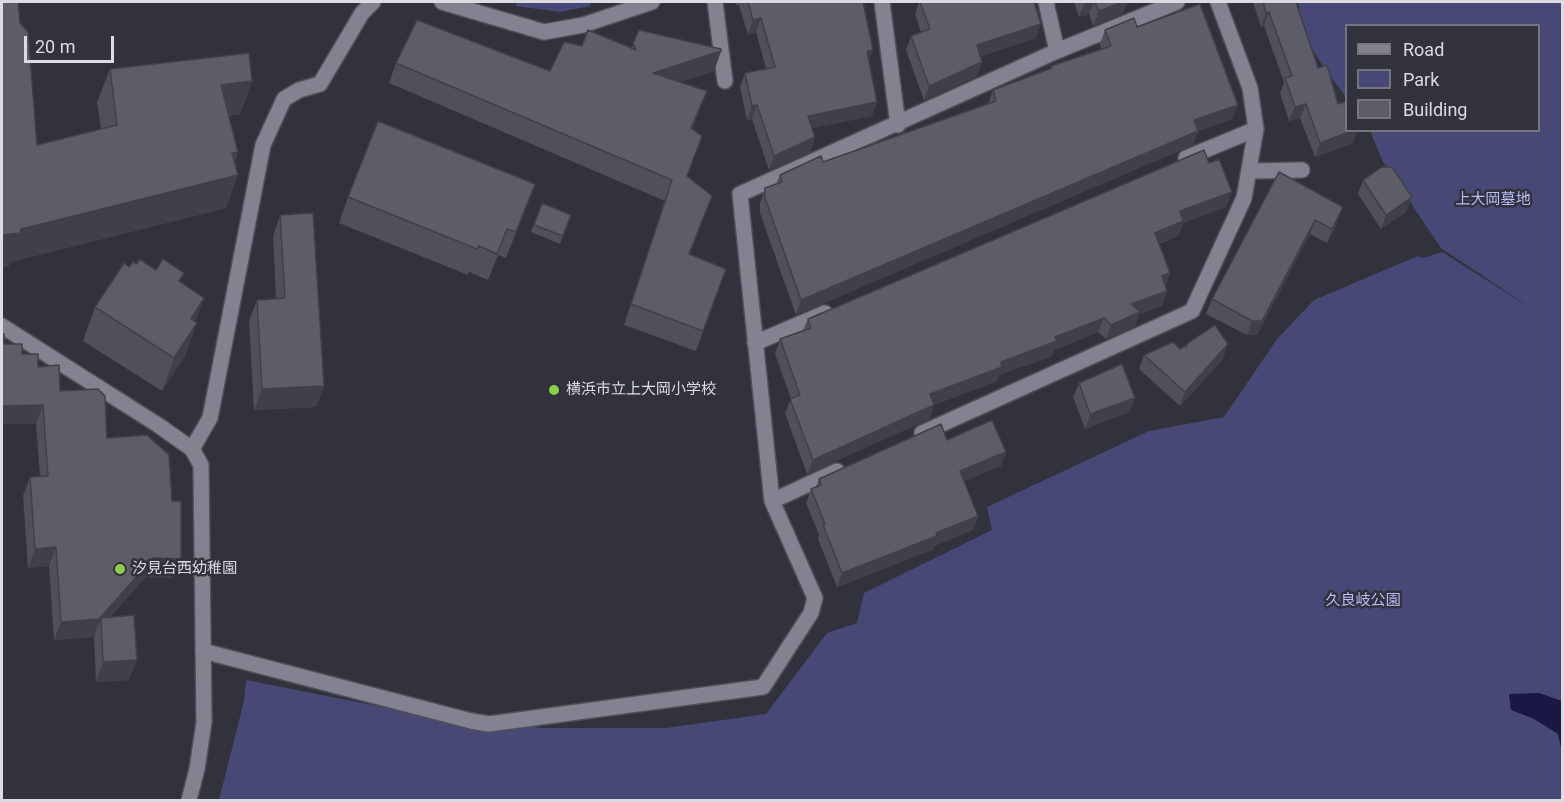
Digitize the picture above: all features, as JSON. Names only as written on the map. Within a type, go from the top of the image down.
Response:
[{"type":"street","points":[[192,449],[210,418],[263,145],[284,99],[299,90],[320,84],[363,13],[373,2]]},
{"type":"street","points":[[442,2],[544,33],[583,25],[652,2]]},
{"type":"street","points":[[715,2],[725,81]]},
{"type":"street","points":[[882,2],[898,125]]},
{"type":"street","points":[[1046,2],[1057,51]]},
{"type":"street","points":[[203,651],[489,724],[763,687],[812,614],[814,598],[772,501],[740,194],[898,125],[1057,51],[1177,2]]},
{"type":"street","points":[[912,437],[1192,311],[1244,198],[1256,129],[1250,88],[1218,2]]},
{"type":"street","points":[[1170,165],[1256,129]]},
{"type":"street","points":[[1250,171],[1302,170]]},
{"type":"street","points":[[755,343],[839,306]]},
{"type":"street","points":[[2,326],[158,425],[192,449],[201,465],[204,722],[197,769],[189,801]]},
{"type":"street","points":[[772,501],[847,467]]},
{"type":"green space","points":[[517,2],[591,2],[590,6],[560,12],[516,6]]},
{"type":"green space","name":"久良岐公園","points":[[1298,2],[1562,2],[1562,800],[219,800],[244,701],[246,680],[443,719],[544,728],[666,728],[766,714],[827,633],[857,623],[864,593],[992,530],[987,507],[1149,431],[1224,417],[1277,339],[1314,300],[1418,256],[1423,258],[1442,252],[1534,310],[1441,248],[1383,162],[1370,132],[1540,132],[1540,24],[1345,24],[1345,96],[1312,49],[1303,26]]},
{"type":"shaded area","points":[[1539,693],[1562,701],[1562,752],[1558,734],[1534,719],[1511,710],[1509,694]]},
{"type":"building","points":[[2,2],[18,2],[20,23],[28,32],[37,145],[117,125],[110,69],[249,53],[252,81],[221,85],[238,152],[232,153],[238,175],[21,229],[20,233],[2,235]]},
{"type":"building","points":[[748,2],[863,2],[873,50],[867,51],[877,102],[808,116],[815,137],[774,156],[757,105],[752,106],[745,73],[775,67],[761,18],[753,20]]},
{"type":"building","points":[[920,2],[1034,2],[1041,24],[977,45],[982,62],[929,86],[911,36],[930,29]]},
{"type":"building","points":[[1095,2],[1122,2],[1099,11]]},
{"type":"building","points":[[1263,2],[1296,2],[1318,68],[1327,65],[1338,104],[1345,102],[1345,132],[1349,132],[1320,143],[1306,104],[1295,107],[1285,78],[1292,76],[1269,12],[1266,13]]},
{"type":"building","points":[[1200,4],[1238,105],[1194,120],[1198,131],[801,300],[765,198],[765,188],[782,182],[780,175],[821,156],[823,162],[996,101],[993,90],[1052,68],[1051,66],[1111,46],[1105,30],[1134,18],[1137,27]]},
{"type":"building","points":[[417,20],[550,71],[564,42],[582,46],[588,30],[636,50],[633,43],[639,30],[721,49],[721,51],[653,73],[707,91],[691,128],[702,136],[687,176],[712,196],[689,254],[726,269],[703,331],[631,304],[672,180],[396,63]]},
{"type":"building","points":[[378,121],[535,184],[516,232],[507,229],[497,254],[479,246],[477,249],[348,197]]},
{"type":"building","points":[[1204,150],[1209,163],[1219,159],[1232,192],[1180,211],[1183,221],[1155,233],[1170,273],[1162,276],[1167,291],[1131,304],[1140,312],[1111,325],[1104,318],[1055,337],[1057,341],[1001,362],[1002,367],[930,394],[934,405],[813,460],[790,399],[800,395],[780,339],[811,328],[808,319]]},
{"type":"building","points":[[1382,167],[1392,167],[1412,197],[1386,215],[1363,180]]},
{"type":"building","points":[[1279,172],[1343,207],[1332,229],[1315,220],[1262,321],[1252,321],[1212,299]]},
{"type":"building","points":[[542,203],[571,215],[563,236],[534,225]]},
{"type":"building","points":[[313,213],[324,386],[262,389],[257,300],[285,298],[280,215]]},
{"type":"building","points":[[139,259],[156,270],[163,259],[184,273],[179,281],[204,298],[191,319],[197,323],[174,358],[95,307],[124,263],[129,267],[133,262],[137,264]]},
{"type":"building","points":[[1215,325],[1228,344],[1185,392],[1144,355],[1173,342],[1180,349],[1186,345],[1186,347],[1188,343]]},
{"type":"building","points":[[2,334],[4,334],[4,344],[22,344],[22,354],[38,354],[38,367],[59,365],[60,391],[98,389],[105,396],[107,438],[147,435],[169,455],[172,501],[181,501],[181,559],[153,558],[99,619],[61,622],[56,547],[35,549],[30,477],[48,476],[43,405],[2,406]]},
{"type":"building","points":[[1122,364],[1135,398],[1090,414],[1079,383]]},
{"type":"building","points":[[992,420],[1006,452],[960,471],[978,516],[936,533],[937,536],[842,573],[811,489],[821,485],[819,479],[941,424],[947,440]]},
{"type":"building","points":[[134,615],[137,660],[103,662],[101,618]]},
{"type":"place","name":"横浜市立上大岡小学校","points":[[554,390]]},
{"type":"place","name":"汐見台西幼稚園","points":[[120,569]]},
{"type":"park label","name":"上大岡墓地","points":[[1493,200]]}]
